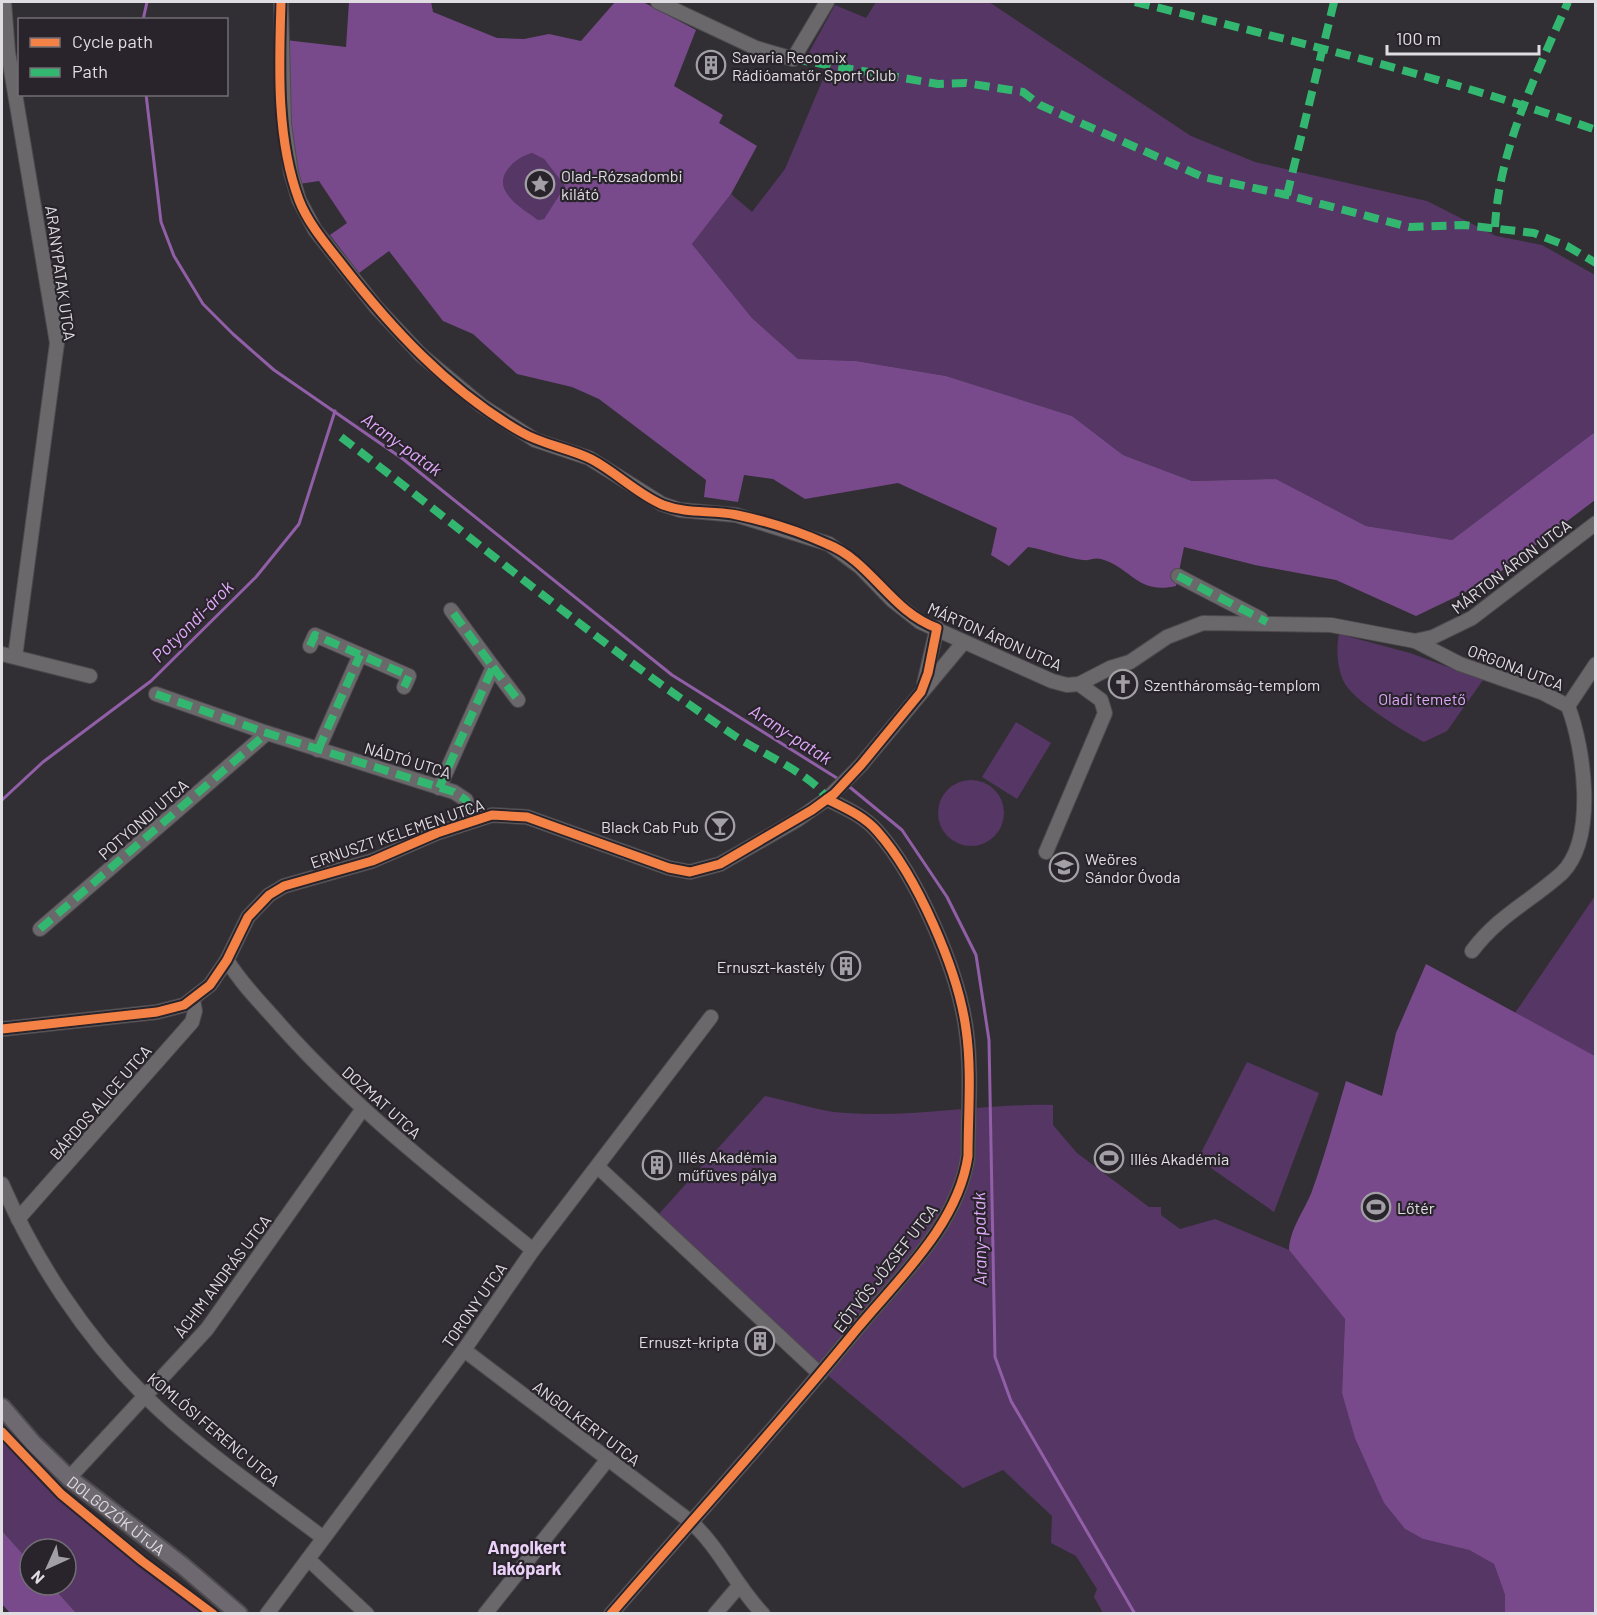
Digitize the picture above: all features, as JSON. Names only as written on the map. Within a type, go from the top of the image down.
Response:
[{"type":"main road","name":"DOLGOZÓK ÚTJA","points":[[2,1407],[33,1443],[69,1478],[183,1566],[239,1614]]},
{"type":"street","name":"ARANYPATAK UTCA","points":[[4,2],[8,52],[57,343],[8,656]]},
{"type":"street","name":"MÁRTON ÁRON UTCA","points":[[281,2],[284,124],[291,172],[299,200],[315,230],[395,330],[458,387],[512,427],[535,440],[589,458],[662,504],[689,511],[736,515],[829,544],[860,567],[904,610],[920,622],[1053,681],[1067,685],[1079,684],[1110,668],[1130,662],[1167,637],[1203,623],[1267,622],[1331,625],[1415,640],[1444,633],[1472,618],[1594,526]]},
{"type":"street","points":[[658,2],[694,21],[773,55],[792,59],[827,2]]},
{"type":"street","name":"MÁRTON ÁRON UTCA","points":[[1178,576],[1267,622]]},
{"type":"street","points":[[451,610],[518,700]]},
{"type":"street","points":[[921,692],[928,672],[937,628]]},
{"type":"street","points":[[310,646],[315,635],[409,676],[404,687]]},
{"type":"street","name":"ORGONA UTCA","points":[[1415,640],[1460,664],[1543,693],[1568,705],[1584,762],[1586,797],[1577,847],[1564,871],[1498,920],[1472,951]]},
{"type":"street","name":"ERNUSZT KELEMEN UTCA","points":[[2,1029],[157,1012],[193,1000],[210,985],[227,960],[248,917],[258,904],[277,890],[372,861],[471,820],[492,815],[527,817],[655,865],[690,872],[720,864],[797,820],[831,797],[861,765],[963,643]]},
{"type":"street","points":[[318,750],[360,655]]},
{"type":"street","points":[[8,656],[90,676]]},
{"type":"street","points":[[1568,705],[1596,664]]},
{"type":"street","points":[[440,788],[493,667]]},
{"type":"street","name":"MÁRTON ÁRON UTCA","points":[[1046,852],[1105,713],[1101,700],[1079,684]]},
{"type":"street","name":"NÁDTÓ UTCA","points":[[156,694],[267,734],[440,788],[466,800],[471,820]]},
{"type":"street","name":"POTYONDI UTCA","points":[[40,929],[267,734]]},
{"type":"street","name":"EÖTVÖS JÓZSEF UTCA","points":[[611,1614],[820,1374],[925,1246],[960,1189],[968,1156],[967,1032],[961,999],[949,964],[915,890],[877,830],[831,797]]},
{"type":"street","name":"DOZMAT UTCA","points":[[227,960],[237,976],[298,1045],[363,1110],[533,1250]]},
{"type":"street","name":"BÁRDOS ALICE UTCA","points":[[18,1219],[192,1022],[195,1011],[193,1000]]},
{"type":"street","name":"TORONY UTCA","points":[[267,1614],[322,1537],[464,1350],[533,1250],[711,1017]]},
{"type":"street","name":"ÁCHIM ANDRÁS UTCA","points":[[69,1478],[207,1329],[363,1110]]},
{"type":"street","points":[[598,1167],[820,1374]]},
{"type":"street","name":"KOMLÓSI FERENC UTCA","points":[[2,1184],[18,1219],[71,1307],[146,1397],[216,1456],[322,1537]]},
{"type":"street","name":"ANGOLKERT UTCA","points":[[464,1350],[691,1522],[713,1545],[739,1586],[763,1614]]},
{"type":"street","points":[[485,1614],[608,1460]]},
{"type":"street","points":[[308,1559],[367,1614]]},
{"type":"street","points":[[715,1614],[739,1586]]},
{"type":"green space","points":[[876,2],[989,2],[1191,136],[1255,162],[1427,201],[1496,236],[1542,245],[1595,275],[1595,432],[1452,540],[1366,526],[1276,479],[1192,481],[1123,455],[1072,416],[946,376],[856,361],[798,359],[752,318],[692,244],[731,194],[752,212],[785,169],[823,79],[831,68],[806,58],[835,5],[866,18]]},
{"type":"green space","points":[[532,153],[544,159],[565,186],[544,219],[538,220],[511,198],[503,185],[504,177],[510,166],[518,159]]},
{"type":"green space","name":"Oladi temető","points":[[1339,634],[1410,653],[1483,680],[1447,731],[1424,742],[1379,715],[1348,688],[1338,663]]},
{"type":"green space","points":[[1016,722],[1051,743],[1017,799],[982,777]]},
{"type":"green space","points":[[964,780],[978,780],[990,785],[999,794],[1004,813],[1002,826],[995,837],[978,846],[964,846],[952,841],[943,832],[938,820],[938,806],[943,794],[952,785]]},
{"type":"green space","points":[[1595,896],[1595,1056],[1515,1013]]},
{"type":"green space","points":[[1247,1062],[1319,1093],[1274,1212],[1198,1159]]},
{"type":"green space","points":[[765,1096],[826,1111],[872,1114],[1053,1105],[1053,1125],[1077,1153],[1149,1207],[1161,1207],[1161,1215],[1180,1229],[1215,1219],[1289,1250],[1345,1319],[1342,1393],[1384,1503],[1405,1529],[1423,1539],[1469,1550],[1494,1564],[1505,1595],[1505,1613],[1103,1613],[1094,1597],[1097,1589],[1076,1556],[1051,1543],[1052,1516],[1003,1470],[963,1488],[825,1373],[658,1215]]},
{"type":"green space","points":[[2,1434],[56,1493],[206,1613],[76,1613],[62,1597],[78,1597],[78,1537],[18,1537],[18,1549],[2,1531]]},
{"type":"shaded area","points":[[349,2],[431,2],[433,12],[497,38],[524,39],[549,34],[581,41],[615,2],[643,2],[696,30],[674,86],[723,115],[719,123],[757,146],[731,194],[692,244],[752,318],[798,359],[856,361],[946,376],[1072,416],[1123,455],[1192,481],[1276,479],[1366,526],[1452,540],[1595,432],[1595,500],[1487,582],[1416,616],[1336,580],[1255,565],[1184,547],[1176,586],[1163,588],[1143,584],[1120,568],[1101,559],[1076,559],[1028,547],[1009,566],[991,555],[997,528],[898,483],[805,499],[773,479],[744,475],[738,502],[704,497],[706,480],[599,399],[572,387],[517,374],[473,334],[443,321],[389,251],[359,273],[330,235],[347,223],[319,181],[299,184],[288,126],[285,40],[346,47]],"holes":[[[532,153],[544,159],[565,186],[544,219],[538,220],[517,204],[503,185],[508,169],[518,159]]]},
{"type":"shaded area","points":[[1426,964],[1595,1056],[1595,1613],[1505,1613],[1505,1595],[1494,1564],[1469,1550],[1423,1539],[1405,1529],[1384,1503],[1355,1438],[1342,1393],[1345,1319],[1289,1250],[1295,1227],[1317,1177],[1346,1081],[1382,1096],[1396,1033]]},
{"type":"shaded area","points":[[2,1531],[18,1549],[18,1597],[62,1597],[76,1613],[10,1613],[2,1604]]},
{"type":"waterway","name":"Arany-patak","points":[[143,18],[147,2]]},
{"type":"waterway","name":"Arany-patak","points":[[146,96],[161,222],[174,256],[203,304],[233,334],[274,370],[403,459],[672,675],[840,780]]},
{"type":"waterway","name":"Potyondi-árok","points":[[2,800],[43,762],[151,681],[256,577],[299,524],[335,411]]},
{"type":"waterway","name":"Arany-patak","points":[[846,784],[902,830],[947,897],[976,955],[989,1040],[995,1357],[1011,1401],[1135,1614]]},
{"type":"marked path","points":[[1135,2],[1425,76],[1596,130]]},
{"type":"marked path","points":[[1287,195],[1334,2]]},
{"type":"marked path","points":[[1495,227],[1504,168],[1521,112],[1568,2]]},
{"type":"marked path","points":[[793,59],[938,84],[966,83],[1023,92],[1040,105],[1203,177],[1287,195],[1409,227],[1464,225],[1534,233],[1567,246],[1596,263]]},
{"type":"marked path","points":[[341,437],[634,665],[735,736],[799,773],[821,790],[827,799]]},
{"type":"marked path","points":[[1178,576],[1267,622]]},
{"type":"marked path","points":[[439,788],[493,667],[451,610]]},
{"type":"marked path","points":[[310,646],[315,635],[409,676],[404,687]]},
{"type":"marked path","points":[[318,750],[360,655]]},
{"type":"marked path","points":[[493,667],[518,700]]},
{"type":"marked path","points":[[156,694],[267,733],[454,792],[466,800],[471,820]]},
{"type":"marked path","points":[[40,929],[267,733]]},
{"type":"cycle path","points":[[2,1029],[157,1012],[184,1005],[210,985],[227,960],[248,917],[269,895],[284,886],[372,861],[437,833],[492,815],[527,817],[669,868],[690,872],[720,864],[812,810],[834,794],[921,692],[928,673],[937,628],[906,610],[856,562],[842,552],[806,535],[760,520],[737,515],[681,510],[663,505],[591,459],[529,436],[494,415],[445,377],[400,334],[359,287],[323,240],[307,217],[299,200],[286,152],[283,127],[280,76],[281,2]]},
{"type":"cycle path","points":[[611,1614],[907,1271],[939,1228],[962,1181],[968,1156],[968,1045],[962,1005],[945,952],[921,898],[892,850],[866,821],[827,799]]},
{"type":"cycle path","points":[[2,1432],[61,1494],[142,1561],[213,1614]]},
{"type":"place","name":"Savaria Recomix Rádióamatőr Sport Club","points":[[711,65]]},
{"type":"place","name":"Olad-Rózsadombi kilátó","points":[[540,184]]},
{"type":"place","name":"Szentháromság-templom","points":[[1123,684]]},
{"type":"place","name":"Black Cab Pub","points":[[720,826]]},
{"type":"place","name":"Weöres Sándor Óvoda","points":[[1064,867]]},
{"type":"place","name":"Ernuszt-kastély","points":[[846,966]]},
{"type":"place","name":"Illés Akadémia","points":[[1109,1158]]},
{"type":"place","name":"Illés Akadémia műfüves pálya","points":[[657,1165]]},
{"type":"place","name":"Lőtér","points":[[1376,1207]]},
{"type":"place","name":"Ernuszt-kripta","points":[[760,1341]]},
{"type":"district","name":"Angolkert lakópark","points":[[527,1557]]}]
